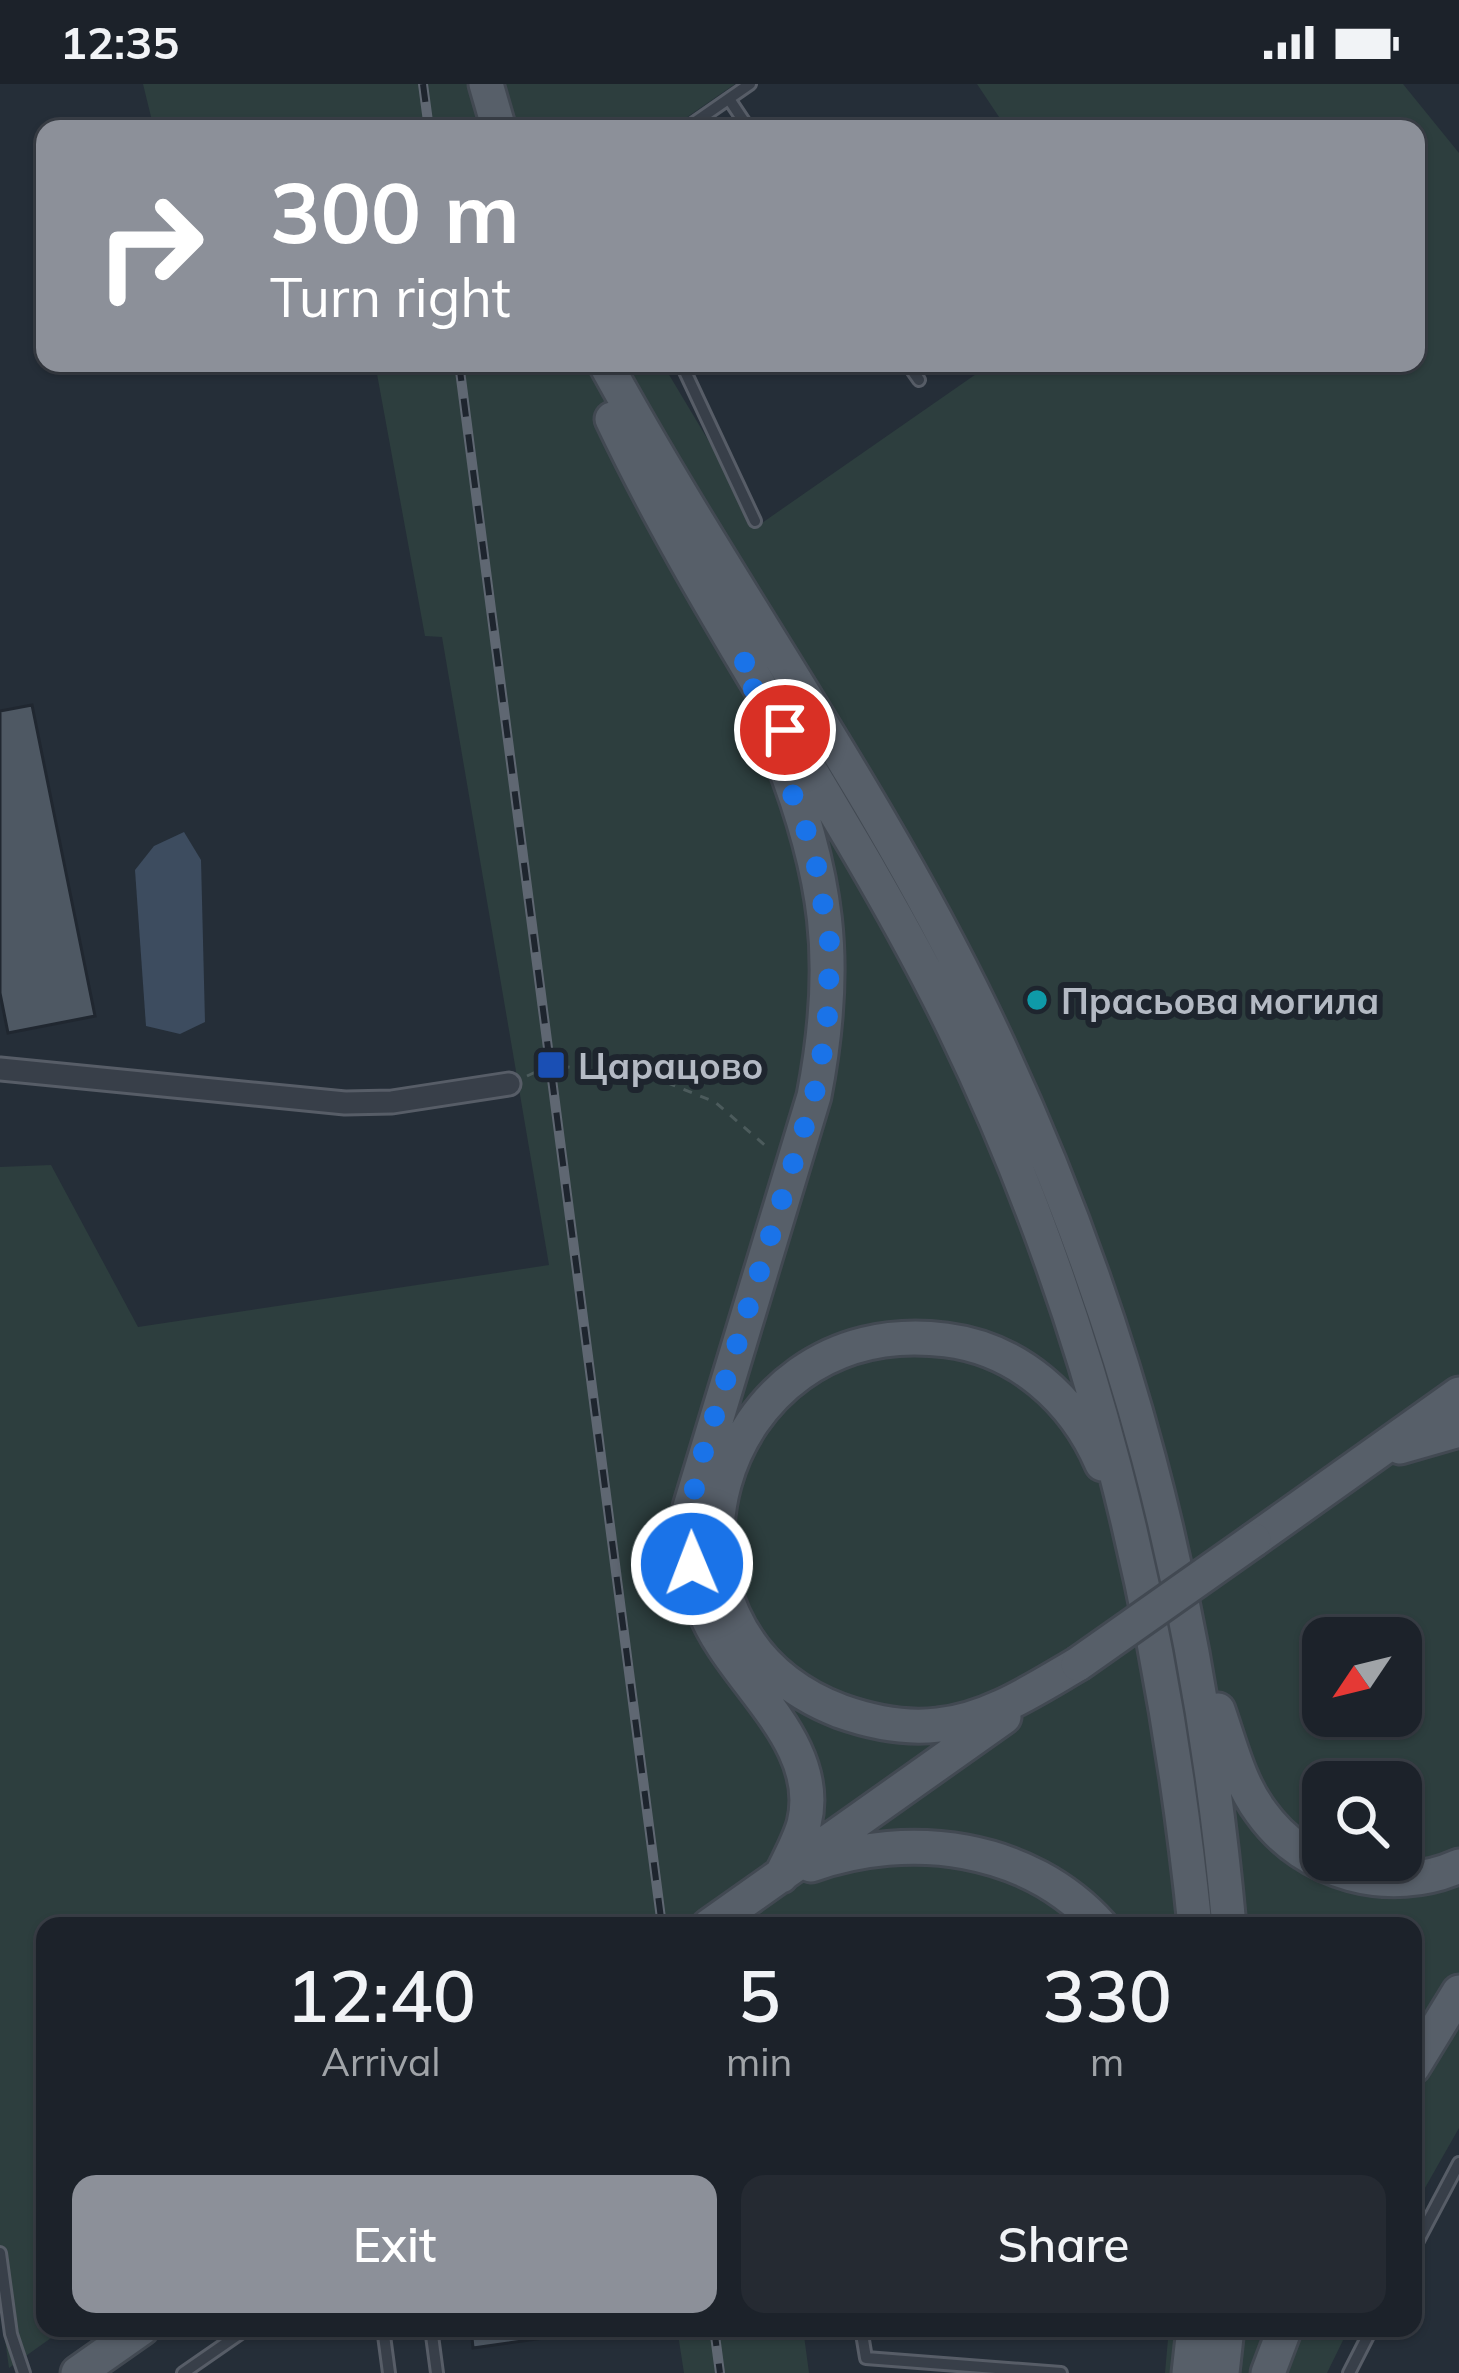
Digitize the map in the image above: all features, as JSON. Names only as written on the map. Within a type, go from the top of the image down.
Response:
[{"type":"main road","points":[[487,84],[497,120]]},
{"type":"main road","points":[[590,372],[633,462],[742,658],[892,912],[1010,1148],[1064,1292],[1135,1540],[1184,1824],[1194,1917]]},
{"type":"main road","points":[[610,372],[879,821],[992,1031],[1040,1136],[1095,1280],[1169,1527],[1220,1818],[1228,1917]]},
{"type":"main road","points":[[742,658],[814,852],[830,945],[827,1028],[814,1096],[690,1507],[692,1564],[704,1610],[722,1646],[788,1738],[801,1767],[807,1799],[803,1826],[781,1876]]},
{"type":"main road","points":[[1078,1664],[979,1716],[939,1725],[879,1722],[818,1702],[784,1679],[736,1618],[723,1581],[717,1541],[718,1501],[728,1466],[744,1432],[768,1399],[799,1372],[834,1352],[877,1339],[920,1336],[962,1342],[1005,1358],[1040,1379],[1068,1404],[1092,1442],[1135,1540]]},
{"type":"main road","points":[[722,1917],[1459,1394]]},
{"type":"main road","points":[[1370,1457],[1459,1430]]},
{"type":"main road","points":[[1189,1629],[1243,1780],[1260,1812],[1286,1841],[1316,1862],[1360,1878],[1400,1881],[1439,1875],[1459,1866]]},
{"type":"main road","points":[[781,1876],[865,1850],[910,1844],[954,1849],[998,1860],[1043,1880],[1090,1917]]},
{"type":"main road","points":[[1422,2053],[1459,1992]]},
{"type":"main road","points":[[78,2373],[129,2337]]},
{"type":"main road","points":[[1189,2373],[1193,2337]]},
{"type":"main road","points":[[1222,2373],[1226,2337]]},
{"type":"main road","points":[[1268,2373],[1282,2337]]},
{"type":"street","points":[[0,1069],[345,1103],[392,1102],[509,1084]]},
{"type":"lane","points":[[697,120],[749,84]]},
{"type":"lane","points":[[728,98],[743,120]]},
{"type":"lane","points":[[685,372],[755,521]]},
{"type":"lane","points":[[913,372],[919,380]]},
{"type":"lane","points":[[1422,2233],[1459,2163]]},
{"type":"lane","points":[[0,2253],[11,2334],[23,2373]]},
{"type":"lane","points":[[183,2373],[235,2337]]},
{"type":"lane","points":[[384,2337],[389,2373]]},
{"type":"lane","points":[[432,2337],[437,2373]]},
{"type":"lane","points":[[862,2337],[866,2358],[941,2368],[1061,2373]]},
{"type":"lane","points":[[1349,2373],[1367,2337]]},
{"type":"path","points":[[509,1084],[550,1065],[653,1077],[716,1102],[748,1134],[793,1165]]},
{"type":"shaded area","points":[[143,84],[735,84],[683,120],[152,120]]},
{"type":"shaded area","points":[[977,84],[1403,84],[1459,153],[1459,2128],[1422,2193],[1422,1917],[36,1917],[36,2337],[52,2337],[9,2368],[0,2304],[0,1167],[51,1165],[138,1327],[549,1265],[442,637],[425,636],[377,372],[667,372],[759,525],[979,372],[1425,372],[1425,120],[1001,120]]},
{"type":"shaded area","points":[[678,2337],[804,2337],[809,2373],[684,2373]]},
{"type":"shaded area","points":[[1168,2337],[1345,2337],[1327,2373],[1165,2373]]},
{"type":"water","points":[[184,832],[201,860],[205,1022],[180,1034],[146,1026],[135,870],[154,846]]},
{"type":"building","points":[[32,705],[95,1016],[8,1033],[0,993],[0,711]]},
{"type":"building","points":[[472,2337],[544,2337],[544,2338],[473,2348]]},
{"type":"railway","points":[[423,84],[428,120]]},
{"type":"railway","points":[[460,372],[661,1917]]},
{"type":"railway","points":[[715,2337],[720,2373]]},
{"type":"place","name":"Прасьова могила","points":[[1037,1000]]},
{"type":"place","name":"Царацово","points":[[551,1065]]},
{"type":"route","points":[[692,1564],[690,1507],[704,1450],[814,1096],[827,1028],[830,945],[814,852],[742,658],[785,730]]}]
